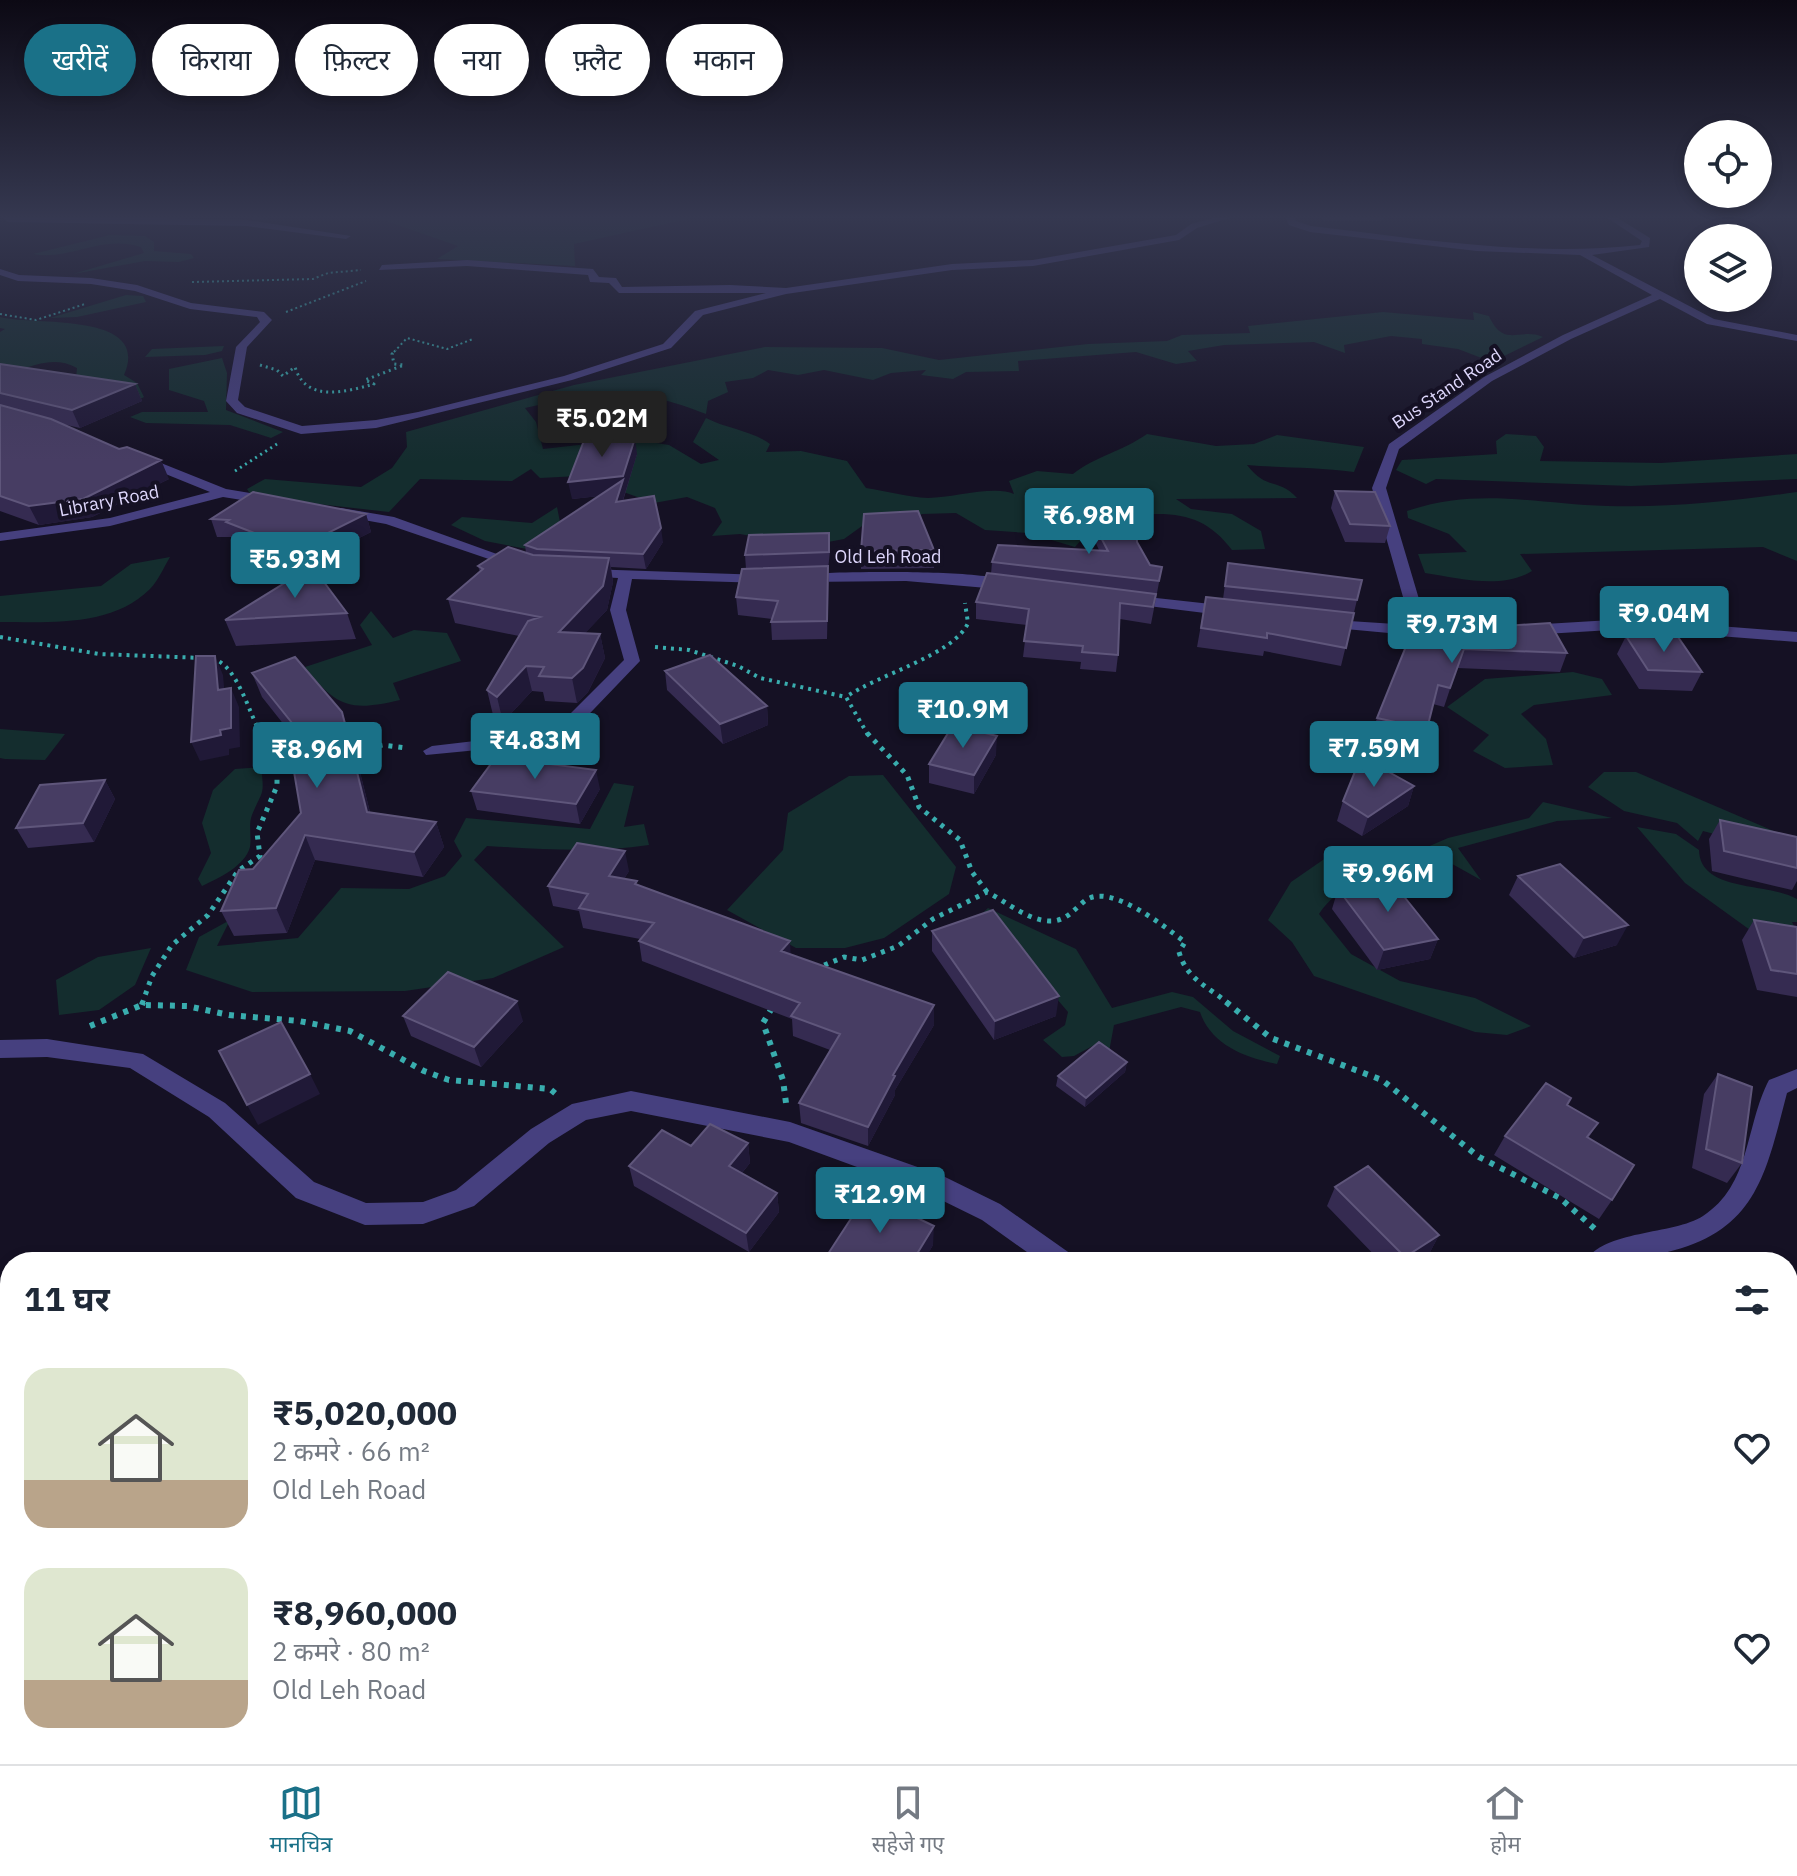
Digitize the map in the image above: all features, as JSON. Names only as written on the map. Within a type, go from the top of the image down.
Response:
[{"type":"street","points":[[164,297],[190,306],[260,314],[267,320],[261,331],[243,344],[236,358],[238,375],[232,401],[241,410],[301,430],[404,419],[568,378],[667,346],[699,313],[761,297]]},
{"type":"street","name":"Bus Stand Road","points":[[1421,631],[1379,488],[1393,447],[1488,379],[1567,337],[1655,297]]},
{"type":"street","points":[[1664,297],[1711,322],[1797,338]]},
{"type":"street","points":[[121,452],[223,493],[283,503]]},
{"type":"street","name":"Library Road","points":[[0,537],[110,522],[223,493]]},
{"type":"street","points":[[329,510],[389,520],[538,571]]},
{"type":"street","name":"Old Leh Road","points":[[567,572],[749,580],[889,575],[951,577],[1029,588]]},
{"type":"street","points":[[432,751],[509,742],[565,729],[632,661],[618,610],[626,574]]},
{"type":"street","points":[[1105,597],[1241,612]]},
{"type":"street","points":[[1315,621],[1421,631],[1628,624],[1797,637]]},
{"type":"street","points":[[0,1049],[47,1048],[135,1060],[217,1110],[305,1190],[365,1214],[423,1213],[465,1198],[540,1136],[580,1111],[631,1101],[790,1132],[934,1184],[991,1212],[1048,1252]]},
{"type":"street","points":[[1624,1252],[1694,1234],[1729,1214],[1756,1161],[1777,1087],[1797,1078]]},
{"type":"path","points":[[267,320],[328,297]]},
{"type":"path","points":[[236,358],[277,370],[283,376],[295,367],[299,382],[306,387],[348,392],[374,384],[365,380],[404,365],[394,364],[392,354],[407,338],[447,349],[473,339]]},
{"type":"path","points":[[223,493],[234,473],[301,430]]},
{"type":"path","points":[[630,648],[689,650],[702,657],[738,666],[760,678],[846,697],[863,685],[941,650],[968,629],[970,611],[951,577]]},
{"type":"path","points":[[0,637],[99,654],[219,660],[236,677],[245,705],[277,767],[277,786],[257,833],[260,856],[238,871],[208,915],[172,945],[152,976],[142,1005]]},
{"type":"path","points":[[846,697],[870,739],[907,775],[919,807],[960,840],[972,872],[987,892],[1046,921],[1061,921],[1091,897],[1103,895],[1153,918],[1185,942],[1179,952],[1183,967],[1192,979],[1217,994],[1271,1038],[1382,1080],[1479,1157],[1560,1198],[1605,1252]]},
{"type":"path","points":[[342,753],[383,745],[432,751]]},
{"type":"path","points":[[277,767],[303,761]]},
{"type":"path","points":[[813,970],[832,960],[862,960],[898,946],[933,919],[987,892]]},
{"type":"path","points":[[781,999],[763,1023],[783,1080],[790,1132]]},
{"type":"path","points":[[47,1048],[100,1020],[142,1005],[187,1006],[229,1015],[299,1021],[350,1031],[424,1071],[449,1080],[550,1089],[580,1111]]},
{"type":"green space","points":[[118,297],[144,297],[146,302],[77,317],[50,318]]},
{"type":"green space","points":[[1383,312],[1474,320],[1473,312],[1489,316],[1500,332],[1506,335],[1543,337],[1492,362],[1458,349],[1422,344],[1422,339],[1391,336],[1344,345],[1345,353],[1314,342],[1224,345],[1188,351],[1197,361],[1176,364],[1136,352],[1018,361],[1019,371],[966,372],[953,379],[921,375],[926,370],[891,373],[873,380],[824,370],[798,375],[768,370],[753,378],[725,382],[728,392],[708,401],[706,414],[657,398],[616,394],[525,408],[536,422],[543,449],[631,439],[669,445],[701,464],[719,460],[693,442],[706,418],[763,439],[770,444],[766,452],[801,451],[847,461],[866,488],[928,498],[985,491],[1014,494],[1009,481],[1037,471],[1073,474],[1147,434],[1216,446],[1254,444],[1277,435],[1364,447],[1354,472],[1247,465],[1267,482],[1284,488],[1297,498],[1176,499],[1191,509],[1232,514],[1261,531],[1265,549],[1232,550],[1216,532],[1198,521],[1166,514],[1153,514],[1150,531],[1090,530],[1075,547],[1028,533],[985,530],[956,513],[922,514],[906,521],[869,521],[844,539],[807,546],[740,534],[712,536],[722,522],[715,508],[687,497],[654,503],[579,476],[540,478],[531,469],[512,481],[420,479],[389,512],[309,503],[257,504],[247,489],[265,479],[361,487],[392,468],[407,447],[406,432],[574,385],[765,347],[882,348],[939,360],[1088,344],[1167,341],[1182,335],[1250,333],[1248,326]]},
{"type":"green space","points":[[0,317],[85,325],[106,331],[121,340],[128,355],[124,375],[137,383],[144,397],[137,401],[76,379],[77,368],[57,362],[0,375],[0,332],[5,329],[0,328]]},
{"type":"green space","points":[[224,346],[222,351],[205,355],[145,357],[152,349]]},
{"type":"green space","points":[[222,358],[227,373],[226,410],[283,432],[271,438],[230,425],[146,423],[130,417],[142,412],[208,412],[204,401],[169,390],[169,369]]},
{"type":"green space","points":[[1506,434],[1536,436],[1544,447],[1540,461],[1661,463],[1797,454],[1797,479],[1631,486],[1436,479],[1426,484],[1396,470],[1402,460],[1497,454],[1496,441]]},
{"type":"green space","points":[[1797,492],[1797,561],[1763,547],[1520,554],[1532,571],[1520,577],[1493,581],[1425,573],[1418,554],[1467,552],[1449,534],[1408,518],[1407,511],[1433,504],[1483,498],[1655,506]]},
{"type":"green space","points":[[557,507],[562,532],[527,549],[485,541],[451,525],[462,517],[532,523]]},
{"type":"green space","points":[[170,557],[150,589],[118,610],[80,620],[0,622],[0,596],[101,586],[131,564]]},
{"type":"green space","points":[[371,611],[393,638],[414,630],[447,633],[461,661],[393,683],[400,700],[368,706],[345,703],[335,698],[305,667],[372,645],[360,625]]},
{"type":"green space","points":[[1573,672],[1602,679],[1612,695],[1534,705],[1521,714],[1546,739],[1553,765],[1505,768],[1473,751],[1489,735],[1447,707],[1485,679]]},
{"type":"green space","points":[[0,729],[65,734],[45,760],[5,759],[0,758]]},
{"type":"green space","points":[[261,767],[263,789],[251,819],[247,854],[230,871],[202,886],[198,879],[211,853],[202,823],[213,790],[235,769]]},
{"type":"green space","points":[[1604,772],[1636,772],[1797,841],[1797,856],[1703,831],[1698,841],[1677,823],[1624,811],[1588,787]]},
{"type":"green space","points":[[883,775],[956,867],[949,894],[884,938],[845,948],[796,948],[727,910],[783,850],[788,813],[849,776]]},
{"type":"green space","points":[[614,783],[634,786],[624,827],[644,824],[649,845],[588,850],[487,846],[474,860],[564,947],[493,978],[405,991],[252,992],[186,970],[199,937],[230,920],[217,946],[298,938],[341,888],[409,889],[445,876],[462,856],[454,841],[466,818],[590,829]]},
{"type":"green space","points":[[1543,802],[1612,818],[1557,821],[1458,848],[1481,880],[1445,860],[1409,855],[1448,838],[1529,818]]},
{"type":"green space","points":[[1637,827],[1676,834],[1699,850],[1702,864],[1723,880],[1797,899],[1797,922],[1792,922],[1797,932],[1757,935],[1685,883]]},
{"type":"green space","points":[[1333,853],[1400,857],[1399,867],[1423,881],[1365,883],[1340,893],[1329,902],[1319,914],[1351,954],[1400,981],[1475,998],[1531,1026],[1507,1035],[1475,1032],[1314,976],[1292,942],[1268,920],[1291,882]]},
{"type":"green space","points":[[988,908],[1076,949],[1112,1008],[1172,992],[1193,997],[1233,1031],[1280,1056],[1277,1064],[1231,1048],[1212,1033],[1200,1012],[1181,1007],[1114,1025],[1109,1052],[1098,1043],[1074,1056],[1062,1057],[1043,1040],[1065,1025],[1068,1012],[1028,965],[977,918]]},
{"type":"green space","points":[[151,948],[135,985],[99,1010],[59,1015],[56,980],[98,957]]},
{"type":"building","points":[[0,364],[135,384],[72,410],[0,393]]},
{"type":"building","points":[[0,405],[51,419],[119,449],[127,447],[161,460],[83,499],[29,506],[0,496]]},
{"type":"building","points":[[585,438],[635,438],[623,476],[568,482]]},
{"type":"building","points":[[623,480],[616,502],[654,496],[661,528],[643,554],[537,549],[525,545]]},
{"type":"building","points":[[1335,491],[1375,492],[1390,526],[1350,524]]},
{"type":"building","points":[[253,492],[366,514],[296,549],[226,522],[229,520],[211,519]]},
{"type":"building","points":[[918,511],[934,550],[861,551],[864,514]]},
{"type":"building","points":[[1094,524],[1136,526],[1137,542],[1150,565],[1162,567],[1159,581],[992,562],[998,545],[1108,551]]},
{"type":"building","points":[[829,533],[829,552],[745,555],[749,535]]},
{"type":"building","points":[[508,547],[533,555],[609,558],[603,586],[559,632],[600,634],[583,668],[572,678],[539,676],[544,667],[526,666],[497,697],[487,690],[528,621],[540,617],[448,599],[483,569],[478,566]]},
{"type":"building","points":[[1228,563],[1362,580],[1357,600],[1225,586]]},
{"type":"building","points":[[312,566],[347,613],[225,620]]},
{"type":"building","points":[[828,566],[827,621],[771,622],[778,601],[736,597],[742,569]]},
{"type":"building","points":[[987,573],[1156,594],[1153,607],[1120,603],[1118,655],[1082,652],[1083,646],[1024,641],[1029,609],[976,602]]},
{"type":"building","points":[[1206,597],[1354,613],[1346,648],[1267,633],[1267,638],[1201,628]]},
{"type":"building","points":[[1550,623],[1567,653],[1464,649],[1450,688],[1438,685],[1427,729],[1377,718],[1413,629],[1461,641],[1461,629]]},
{"type":"building","points":[[1626,636],[1678,637],[1702,672],[1648,670]]},
{"type":"building","points":[[710,655],[767,706],[720,724],[665,671]]},
{"type":"building","points":[[196,656],[215,656],[218,690],[231,688],[231,728],[220,730],[221,735],[191,742]]},
{"type":"building","points":[[295,657],[342,712],[367,812],[436,822],[414,852],[305,835],[276,908],[221,911],[239,870],[253,869],[301,813],[290,748],[308,743],[252,673]]},
{"type":"building","points":[[953,725],[997,736],[974,775],[929,764]]},
{"type":"building","points":[[496,757],[596,770],[576,804],[471,791]]},
{"type":"building","points":[[1369,761],[1414,786],[1368,817],[1343,801],[1356,769]]},
{"type":"building","points":[[105,780],[83,823],[16,828],[40,785]]},
{"type":"building","points":[[1720,820],[1797,837],[1797,868],[1724,851]]},
{"type":"building","points":[[577,843],[625,851],[609,876],[637,881],[635,884],[790,941],[781,951],[934,1005],[893,1075],[868,1127],[799,1103],[840,1034],[791,1016],[800,1003],[639,941],[654,923],[579,908],[588,894],[548,886]]},
{"type":"building","points":[[1560,864],[1628,925],[1584,938],[1518,876]]},
{"type":"building","points":[[1390,879],[1438,939],[1384,950],[1338,889]]},
{"type":"building","points":[[993,910],[1059,996],[995,1021],[932,931]]},
{"type":"building","points":[[1754,920],[1797,927],[1797,974],[1771,970]]},
{"type":"building","points":[[448,972],[517,1001],[474,1047],[403,1016]]},
{"type":"building","points":[[281,1022],[310,1074],[247,1105],[219,1051]]},
{"type":"building","points":[[1099,1042],[1127,1062],[1086,1098],[1058,1076]]},
{"type":"building","points":[[1718,1074],[1752,1087],[1742,1163],[1706,1149]]},
{"type":"building","points":[[1546,1083],[1571,1098],[1567,1105],[1598,1123],[1587,1137],[1634,1165],[1612,1200],[1505,1136]]},
{"type":"building","points":[[710,1124],[748,1143],[729,1166],[777,1193],[746,1233],[629,1166],[662,1130],[691,1146]]},
{"type":"building","points":[[1368,1166],[1439,1235],[1413,1252],[1400,1252],[1335,1187]]},
{"type":"building","points":[[867,1194],[934,1226],[918,1252],[829,1252]]}]
